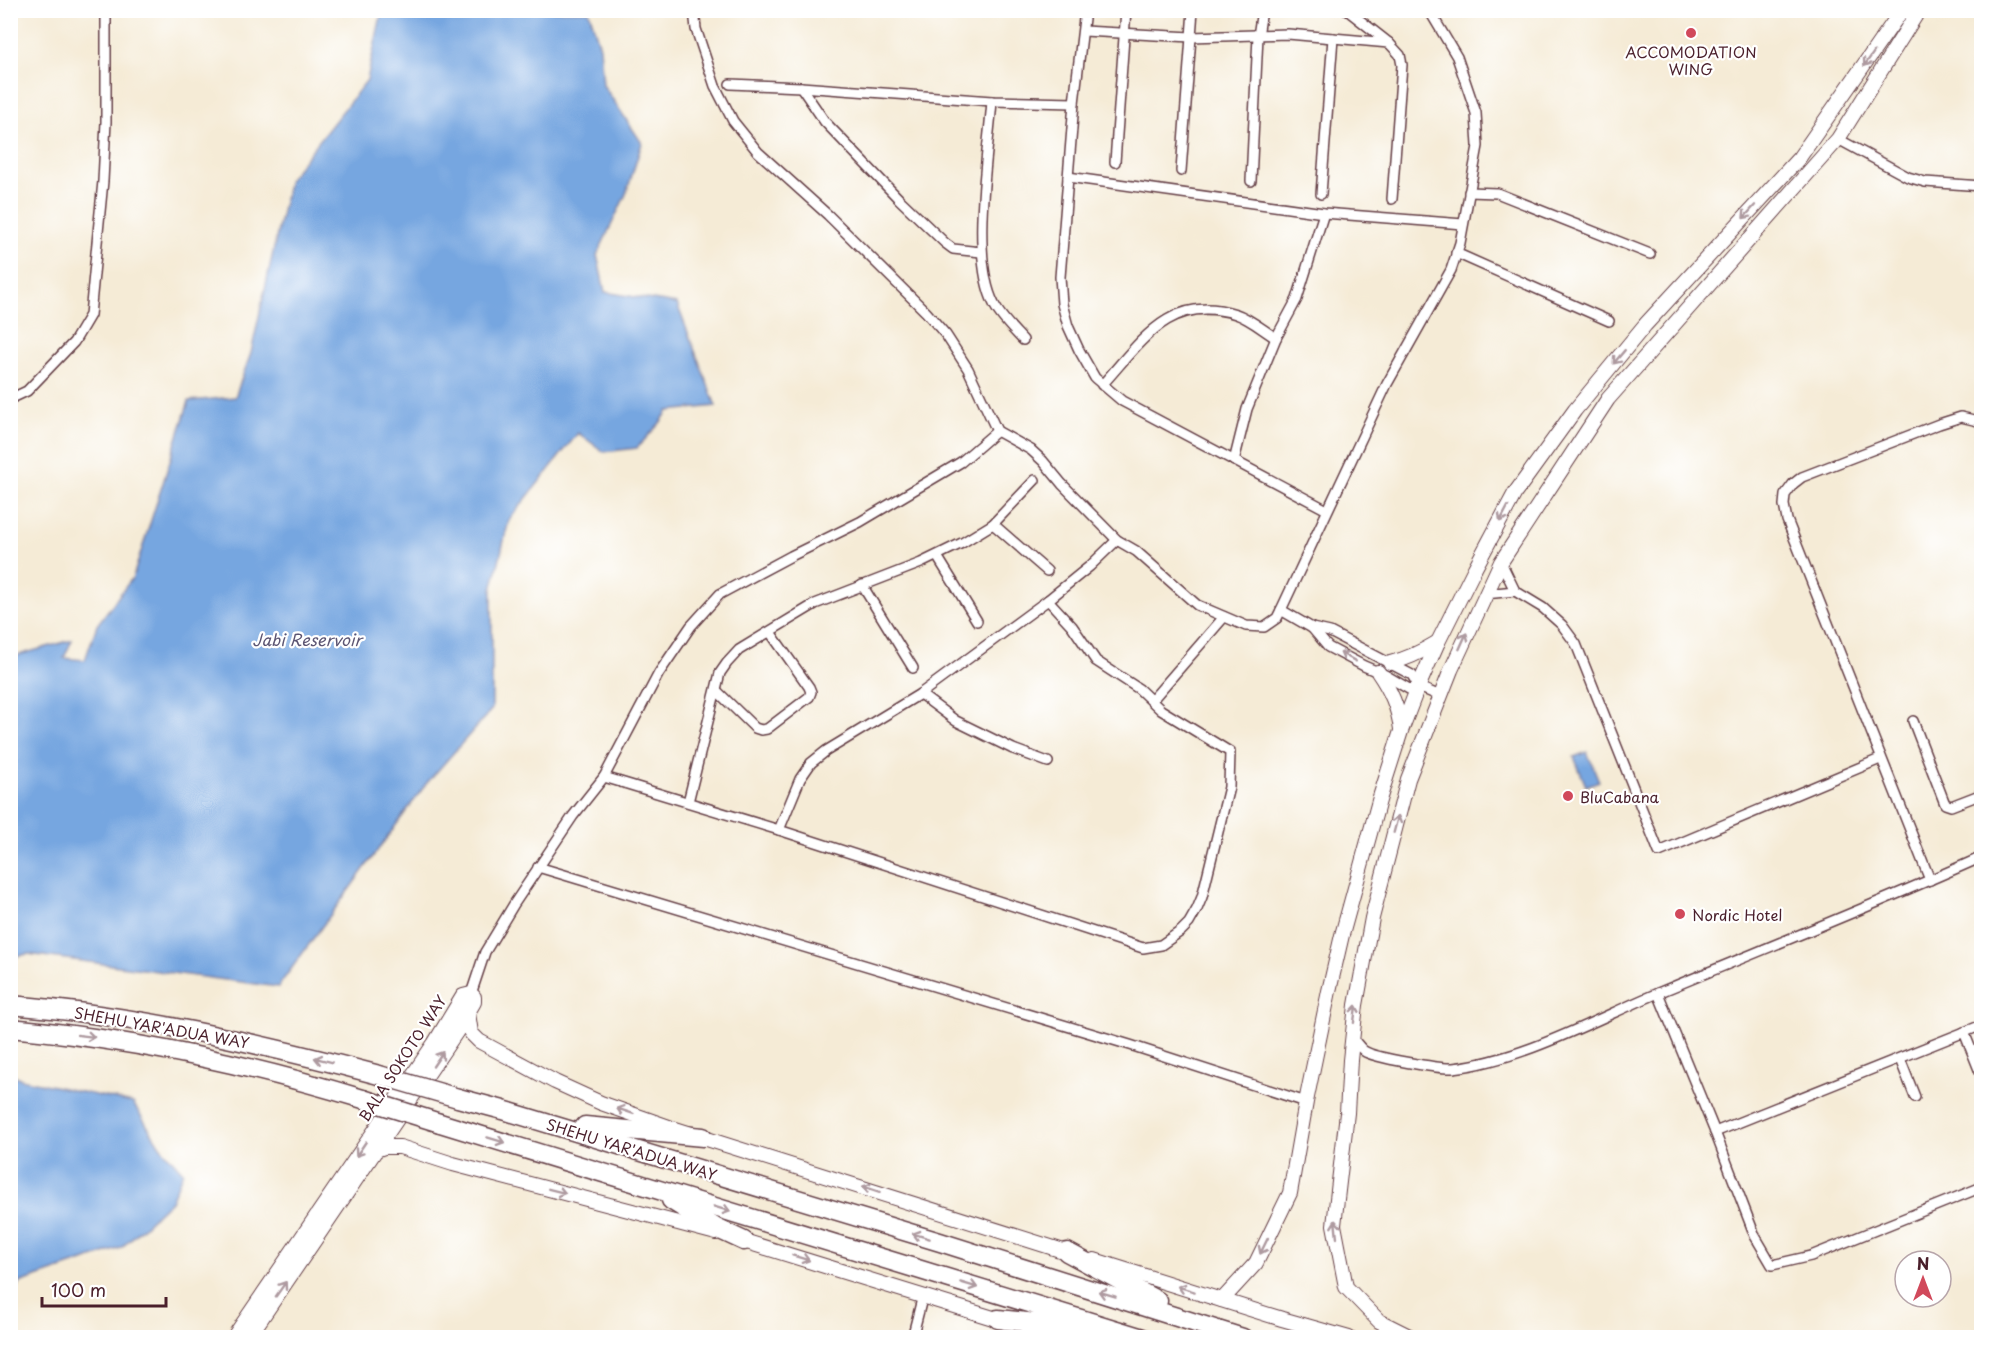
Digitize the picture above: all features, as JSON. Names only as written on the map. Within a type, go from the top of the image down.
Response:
[{"type":"highway","name":"SHEHU YAR'ADUA WAY","points":[[10,1005],[93,1014],[203,1032],[261,1044],[380,1075],[504,1110],[1243,1338]]},
{"type":"highway","name":"SHEHU YAR'ADUA WAY","points":[[19,1029],[130,1043],[208,1057],[262,1070],[1143,1338]]},
{"type":"highway","points":[[504,1110],[568,1124],[703,1137]]},
{"type":"highway","points":[[588,1168],[668,1199],[728,1235],[744,1241]]},
{"type":"highway","points":[[1066,1252],[1193,1321]]},
{"type":"highway","points":[[998,1319],[1100,1330],[1136,1338]]},
{"type":"street","points":[[10,399],[27,391],[35,383],[74,342],[90,315],[103,181],[106,122],[106,10]]},
{"type":"street","points":[[694,10],[696,28],[715,86],[733,122],[758,152],[828,215],[926,312],[946,335],[968,369],[997,431],[1031,450],[1117,540],[1136,551],[1197,605],[1246,626],[1264,627],[1276,618],[1281,610],[1387,384],[1450,270],[1456,253],[1478,146],[1476,113],[1457,57],[1430,10]]},
{"type":"street","points":[[1085,10],[1074,103],[1059,277],[1062,304],[1068,326],[1079,350],[1095,378],[1122,401],[1327,510]]},
{"type":"street","points":[[1115,162],[1126,10]]},
{"type":"street","points":[[1181,171],[1193,10]]},
{"type":"street","points":[[1251,180],[1258,36],[1262,10]]},
{"type":"street","points":[[1347,10],[1400,54],[1402,65],[1392,200]]},
{"type":"street","points":[[1222,1300],[1256,1263],[1290,1193],[1306,1102],[1342,935],[1380,797],[1401,731],[1438,642],[1515,493],[1575,410],[1646,325],[1799,158],[1902,10]]},
{"type":"street","points":[[1407,1336],[1379,1321],[1346,1287],[1334,1225],[1356,1005],[1372,918],[1408,779],[1440,696],[1501,562],[1608,399],[1838,139],[1919,10]]},
{"type":"street","points":[[1084,32],[1191,37],[1288,34],[1389,44]]},
{"type":"street","points":[[1321,194],[1333,38]]},
{"type":"street","points":[[730,84],[992,101],[1074,103]]},
{"type":"street","points":[[801,87],[825,122],[945,243],[953,249],[981,252]]},
{"type":"street","points":[[992,101],[981,252],[987,290],[995,307],[1023,340]]},
{"type":"street","points":[[1838,139],[1908,177],[1925,182],[1982,186]]},
{"type":"street","points":[[1068,177],[1324,213],[1463,224]]},
{"type":"street","points":[[1469,192],[1497,193],[1650,254]]},
{"type":"street","points":[[1234,461],[1246,409],[1276,338],[1297,299],[1324,213]]},
{"type":"street","points":[[1456,253],[1609,321]]},
{"type":"street","points":[[1102,385],[1153,329],[1169,317],[1189,310],[1208,309],[1237,314],[1276,338]]},
{"type":"street","points":[[1930,880],[1787,520],[1785,495],[1792,484],[1802,477],[1892,441],[1961,417],[1982,422]]},
{"type":"street","points":[[471,994],[485,952],[538,867],[573,816],[604,777],[659,673],[691,626],[720,594],[888,506],[961,462],[997,431]]},
{"type":"street","points":[[688,802],[720,673],[727,663],[740,651],[815,604],[937,556],[993,524],[1035,480]]},
{"type":"street","points":[[993,524],[1047,571]]},
{"type":"street","points":[[778,830],[800,779],[811,763],[826,751],[920,694],[1048,600],[1090,566],[1117,540]]},
{"type":"street","points":[[937,556],[977,621]]},
{"type":"street","points":[[1501,562],[1515,591],[1543,608],[1562,625],[1576,644],[1659,852],[1880,759]]},
{"type":"street","points":[[862,585],[913,668]]},
{"type":"street","points":[[1485,594],[1515,591]]},
{"type":"street","points":[[604,777],[778,830],[1143,948],[1161,945],[1189,923],[1202,897],[1229,787],[1230,752],[1161,710],[1139,689],[1096,661],[1072,626],[1048,600]]},
{"type":"street","points":[[1281,610],[1312,628],[1330,632],[1412,675],[1419,687]]},
{"type":"street","points":[[1152,700],[1224,616]]},
{"type":"street","points":[[1312,628],[1328,647],[1408,689],[1419,687],[1440,696]]},
{"type":"street","points":[[717,690],[755,728],[761,730],[767,729],[809,697],[811,692],[809,687],[770,632]]},
{"type":"street","points":[[1390,663],[1423,651],[1438,642]]},
{"type":"street","points":[[1378,672],[1391,692],[1398,711],[1401,731]]},
{"type":"street","points":[[920,694],[957,721],[1013,749],[1048,762]]},
{"type":"street","points":[[1913,721],[1945,804],[1951,806],[1982,794]]},
{"type":"street","points":[[1352,1038],[1365,1052],[1426,1066],[1451,1068],[1483,1062],[1581,1028],[1658,993],[1982,857]]},
{"type":"street","points":[[538,867],[1130,1045],[1306,1102]]},
{"type":"street","points":[[1658,993],[1755,1236],[1772,1264],[1811,1256],[1982,1186]]},
{"type":"street","name":"BALA SOKOTO WAY","points":[[233,1338],[434,1044],[463,996],[471,994],[474,1002],[455,1034],[248,1338]]},
{"type":"street","points":[[468,1013],[471,1033],[479,1041]]},
{"type":"street","points":[[1715,1132],[1982,1025]]},
{"type":"street","points":[[1964,1032],[1982,1077]]},
{"type":"street","points":[[434,1044],[446,1035],[455,1034],[479,1041],[601,1103],[1066,1252],[1349,1338]]},
{"type":"street","points":[[1350,1060],[1365,1052]]},
{"type":"street","points":[[1900,1059],[1915,1097]]},
{"type":"street","points":[[386,1114],[383,1125],[387,1136],[400,1147]]},
{"type":"street","points":[[376,1150],[388,1146],[400,1147],[453,1164],[657,1216],[1060,1338]]},
{"type":"street","points":[[912,1338],[923,1295]]},
{"type":"water","name":"Jabi Reservoir","points":[[382,11],[589,11],[600,47],[603,85],[642,143],[626,194],[597,255],[605,292],[677,304],[716,406],[668,411],[637,448],[604,452],[578,433],[509,520],[492,590],[492,709],[426,784],[278,987],[28,954],[11,957],[11,657],[72,640],[64,658],[85,660],[97,625],[133,577],[189,401],[235,397],[251,353],[289,179],[367,80]]},
{"type":"water","points":[[1587,752],[1599,781],[1586,786],[1574,757]]},
{"type":"water","points":[[11,1073],[21,1079],[133,1103],[160,1146],[183,1172],[171,1201],[121,1248],[22,1282],[11,1293]]},
{"type":"place","name":"ACCOMODATION WING","points":[[1691,33]]},
{"type":"place","name":"BluCabana","points":[[1568,796]]},
{"type":"place","name":"Nordic Hotel","points":[[1680,914]]}]
